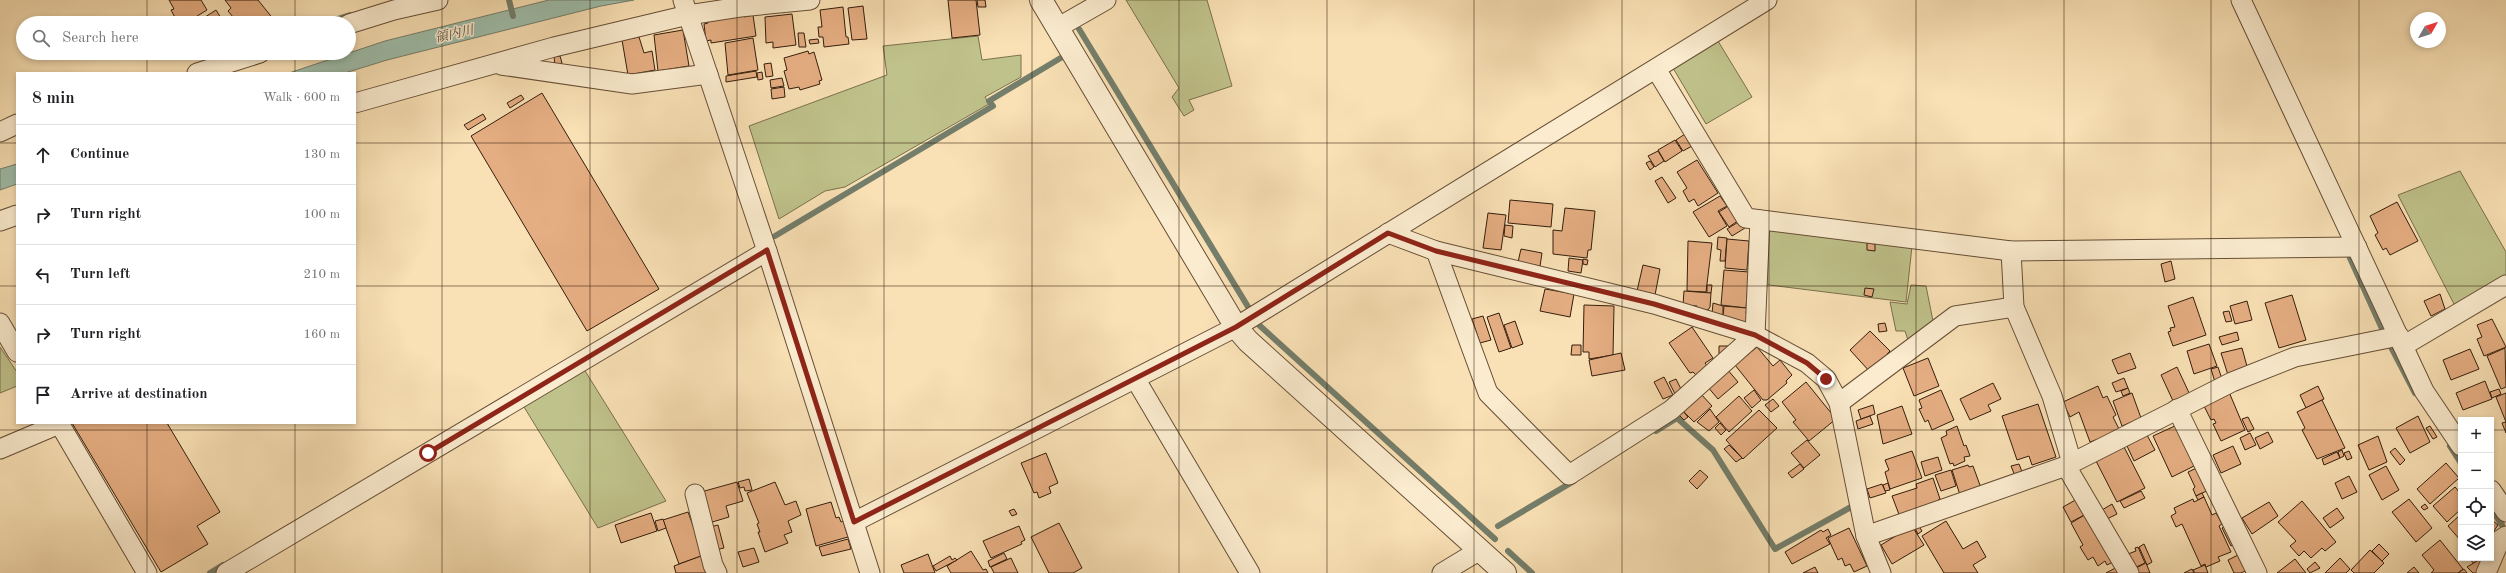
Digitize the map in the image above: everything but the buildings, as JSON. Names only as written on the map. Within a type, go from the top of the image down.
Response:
[{"type":"street","points":[[356,22],[394,10],[438,0]]},
{"type":"street","points":[[356,103],[494,64],[685,6],[740,7],[810,0]]},
{"type":"street","points":[[1041,0],[1236,327],[1248,341],[1505,573]]},
{"type":"street","points":[[1058,28],[1106,0]]},
{"type":"street","points":[[854,522],[1136,380],[1236,327],[1767,0]]},
{"type":"street","points":[[2241,0],[2358,247],[2424,392],[2458,442]]},
{"type":"street","points":[[685,6],[767,250],[870,573]]},
{"type":"street","points":[[200,72],[238,60]]},
{"type":"street","points":[[494,64],[632,84],[708,74]]},
{"type":"street","points":[[1656,69],[1746,218],[2011,251],[2358,247]]},
{"type":"street","points":[[356,116],[400,90]]},
{"type":"street","points":[[0,132],[16,124]]},
{"type":"street","points":[[0,221],[16,215]]},
{"type":"street","points":[[1436,251],[1488,393],[1569,475],[1671,410],[1755,335],[1760,220]]},
{"type":"street","points":[[1388,233],[1436,251],[1654,304],[1755,335],[1807,363],[1826,379],[1839,403],[1866,536],[1880,573]]},
{"type":"street","points":[[226,573],[767,250]]},
{"type":"street","points":[[2011,251],[2014,307],[2052,396],[2069,465],[2129,573]]},
{"type":"street","points":[[1866,536],[2069,465],[2232,382],[2295,357],[2401,341],[2506,285]]},
{"type":"street","points":[[1839,403],[1955,316],[2014,307]]},
{"type":"street","points":[[5,326],[16,350]]},
{"type":"street","points":[[1136,380],[1250,573]]},
{"type":"street","points":[[2177,409],[2257,573]]},
{"type":"street","points":[[0,449],[57,424]]},
{"type":"street","points":[[60,424],[147,573]]},
{"type":"street","points":[[695,494],[713,565],[717,573]]},
{"type":"street","points":[[2494,494],[2506,512]]},
{"type":"street","points":[[2486,573],[2500,540],[2506,536]]},
{"type":"street","points":[[1442,573],[1480,550]]},
{"type":"green space","points":[[1126,0],[1207,0],[1232,86],[1189,100],[1194,110],[1184,116],[1172,97],[1179,88]]},
{"type":"green space","points":[[978,36],[982,60],[1021,55],[1021,77],[985,97],[989,104],[845,187],[825,191],[779,219],[749,126],[887,75],[883,46]]},
{"type":"green space","points":[[1718,41],[1752,97],[1706,124],[1673,68]]},
{"type":"green space","points":[[2460,171],[2506,252],[2506,275],[2455,306],[2398,195]]},
{"type":"green space","points":[[1769,228],[1912,246],[1906,302],[1761,284]]},
{"type":"green space","points":[[1911,285],[1926,286],[1934,326],[1909,343],[1905,331],[1896,331],[1890,302],[1907,304]]},
{"type":"green space","points":[[0,347],[16,371],[16,386],[0,393]]},
{"type":"green space","points":[[582,366],[666,501],[598,528],[521,402]]},
{"type":"water","name":"領内川","points":[[549,0],[634,0],[601,6],[387,60],[348,72],[292,72],[328,60],[356,60],[356,51],[385,41]]},
{"type":"water","points":[[16,164],[16,184],[0,190],[0,169]]},
{"type":"waterway","points":[[509,0],[513,16]]},
{"type":"waterway","points":[[1079,29],[1250,310]]},
{"type":"waterway","points":[[775,236],[993,106],[989,101],[1064,56]]},
{"type":"waterway","points":[[2350,258],[2384,333]]},
{"type":"waterway","points":[[1259,325],[1495,539]]},
{"type":"waterway","points":[[2390,345],[2415,393]]},
{"type":"waterway","points":[[1656,431],[1677,418],[1713,450],[1775,549],[1851,507]]},
{"type":"waterway","points":[[2450,446],[2458,458]]},
{"type":"waterway","points":[[1498,526],[1574,481]]},
{"type":"waterway","points":[[2494,513],[2502,525]]},
{"type":"waterway","points":[[1508,551],[1532,573]]},
{"type":"waterway","points":[[210,573],[223,565]]},
{"type":"route","points":[[428,453],[767,250],[854,522],[1136,380],[1236,327],[1388,233],[1436,251],[1654,304],[1755,335],[1807,363],[1826,379]]}]
